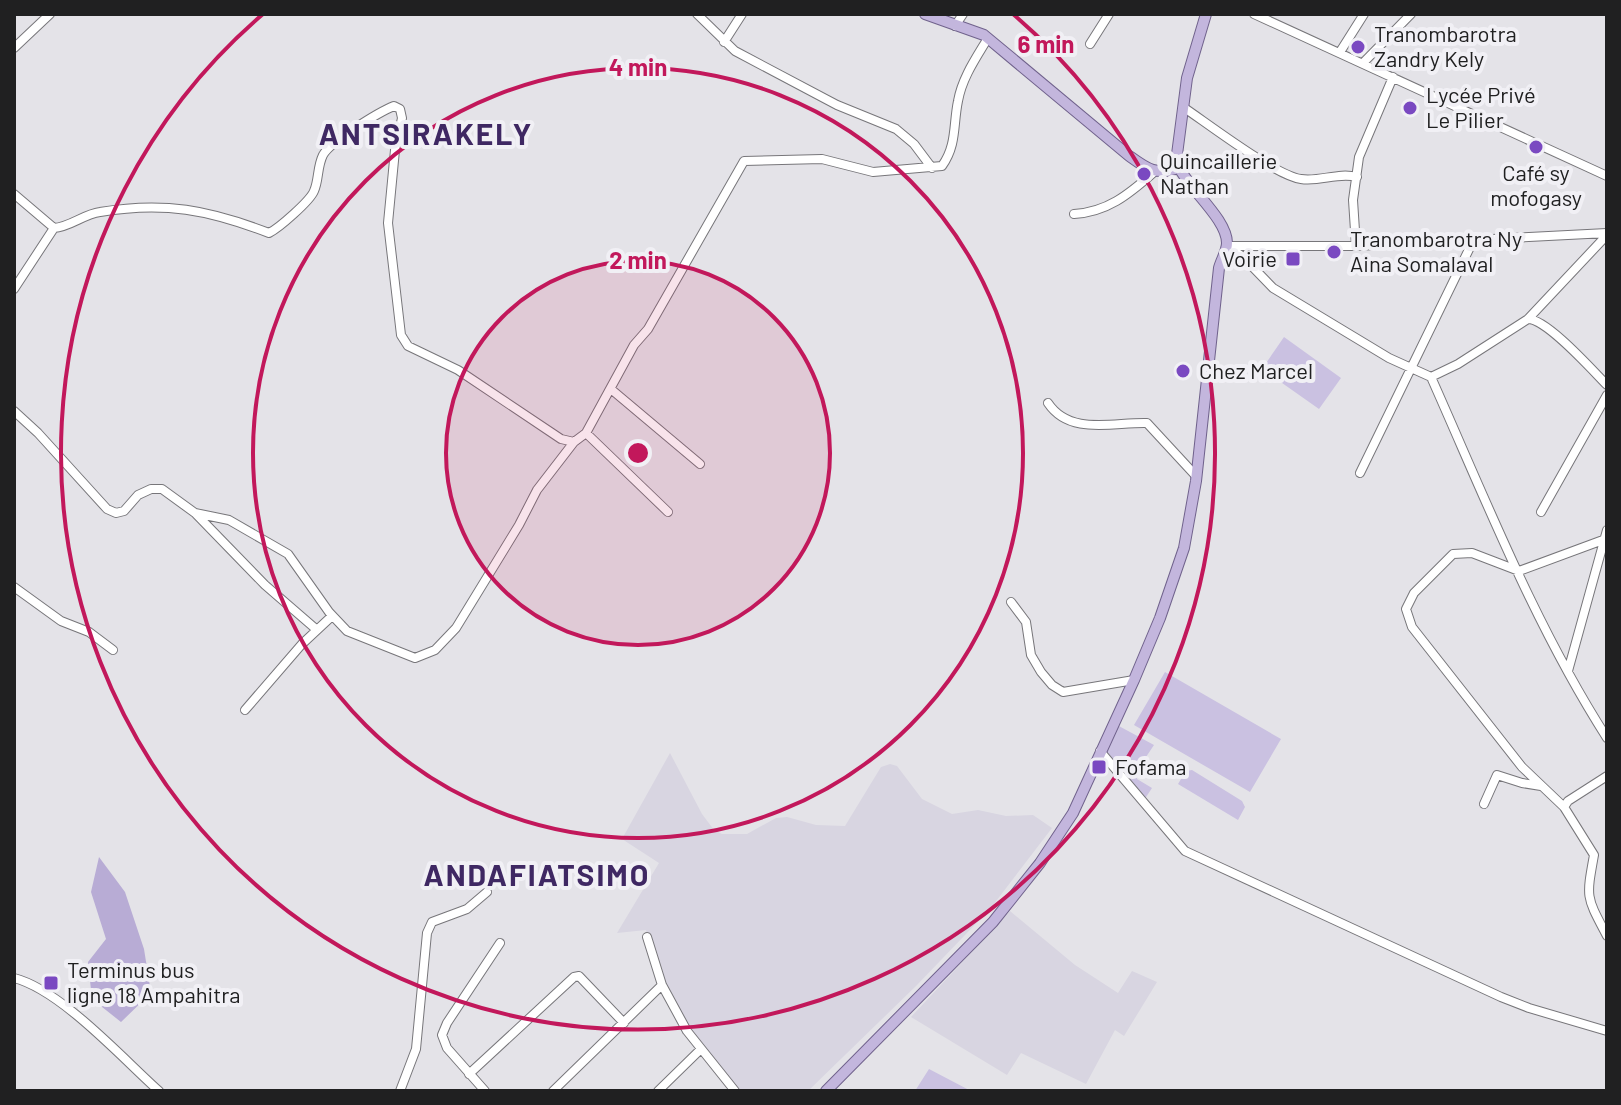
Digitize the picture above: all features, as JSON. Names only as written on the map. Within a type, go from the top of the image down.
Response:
[{"type":"main road","points":[[925,14],[988,38],[1153,173],[1178,168]]},
{"type":"main road","points":[[826,1091],[965,951],[1020,890],[1058,839],[1160,618],[1184,548],[1196,476],[1219,268],[1227,246],[1224,229],[1178,168],[1176,146],[1187,78],[1206,14]]},
{"type":"street","points":[[14,48],[50,14]]},
{"type":"street","points":[[697,14],[735,51],[837,105],[896,129],[914,144],[932,168]]},
{"type":"street","points":[[724,42],[742,14]]},
{"type":"street","points":[[955,26],[963,14]]},
{"type":"street","points":[[1090,44],[1109,14]]},
{"type":"street","points":[[1254,14],[1607,176]]},
{"type":"street","points":[[1340,52],[1364,14]]},
{"type":"street","points":[[1363,63],[1411,14]]},
{"type":"street","points":[[195,513],[229,520],[288,554],[332,616],[347,631],[415,658],[435,650],[456,628],[537,490],[574,442],[586,433],[634,345],[648,329],[744,161],[822,159],[873,172],[942,166],[952,153],[959,98],[970,68],[988,38]]},
{"type":"street","points":[[1356,246],[1353,200],[1359,157],[1393,77]]},
{"type":"street","points":[[14,194],[54,228],[61,228],[97,212],[171,206],[228,217],[269,233],[281,226],[314,192],[316,173],[324,152],[354,129],[394,106],[400,109],[402,118],[395,150],[388,223],[401,335],[408,346],[458,370],[561,439],[574,442]]},
{"type":"street","points":[[1183,107],[1266,163],[1293,177],[1303,180],[1347,174],[1357,177]]},
{"type":"street","points":[[1074,214],[1096,212],[1153,173]]},
{"type":"street","points":[[14,289],[54,228]]},
{"type":"street","points":[[1227,246],[1356,246],[1607,234]]},
{"type":"street","points":[[1431,377],[1458,364],[1528,319],[1607,234]]},
{"type":"street","points":[[1360,473],[1474,239]]},
{"type":"street","points":[[1227,246],[1242,256],[1273,288],[1412,370],[1431,377],[1519,571],[1568,671],[1607,738]]},
{"type":"street","points":[[1528,319],[1535,319],[1547,328],[1607,385]]},
{"type":"street","points":[[612,390],[700,464]]},
{"type":"street","points":[[1541,512],[1607,395]]},
{"type":"street","points":[[1048,403],[1055,413],[1068,422],[1087,425],[1147,423],[1196,476]]},
{"type":"street","points":[[14,411],[107,509],[116,513],[124,511],[138,495],[151,489],[162,489],[195,513],[265,585],[317,630]]},
{"type":"street","points":[[586,433],[668,512]]},
{"type":"street","points":[[1568,671],[1607,530]]},
{"type":"street","points":[[1603,540],[1519,571],[1472,553],[1453,554],[1414,593],[1406,609],[1412,627],[1522,767],[1564,807],[1594,855],[1587,884],[1589,901],[1607,936]]},
{"type":"street","points":[[14,587],[61,621],[89,632],[113,650]]},
{"type":"street","points":[[1011,602],[1026,622],[1031,655],[1052,685],[1063,692],[1134,680]]},
{"type":"street","points":[[245,710],[332,616]]},
{"type":"street","points":[[1100,751],[1185,851],[1501,997],[1607,1031]]},
{"type":"street","points":[[1484,804],[1497,775],[1542,786]]},
{"type":"street","points":[[1564,807],[1568,801],[1607,776]]},
{"type":"street","points":[[400,1091],[416,1049],[427,933],[432,922],[467,909],[487,892]]},
{"type":"street","points":[[647,937],[662,985],[687,1031],[735,1091]]},
{"type":"street","points":[[485,1091],[447,1048],[442,1035],[500,943]]},
{"type":"street","points":[[469,1074],[574,977],[579,976],[590,985],[624,1023]]},
{"type":"street","points":[[14,978],[26,981],[66,1008],[159,1091]]},
{"type":"street","points":[[553,1091],[662,985]]},
{"type":"street","points":[[658,1091],[701,1049]]},
{"type":"shaded area","points":[[1284,337],[1341,378],[1319,409],[1262,369]]},
{"type":"shaded area","points":[[1165,672],[1281,739],[1250,792],[1134,725]]},
{"type":"shaded area","points":[[1117,725],[1154,745],[1136,772],[1137,779],[1152,788],[1144,800],[1105,752]]},
{"type":"shaded area","points":[[670,753],[702,814],[714,830],[722,834],[747,834],[776,818],[787,817],[816,825],[845,826],[881,767],[890,764],[897,766],[922,799],[952,814],[978,810],[1006,816],[1033,815],[1052,828],[990,909],[808,1091],[735,1091],[687,1031],[662,985],[646,930],[617,933],[659,863],[622,839]]},
{"type":"shaded area","points":[[1192,770],[1242,801],[1245,807],[1238,820],[1178,784],[1186,771]]},
{"type":"shaded area","points":[[99,857],[125,892],[144,949],[151,993],[121,1022],[92,999],[88,962],[106,939],[91,892]]},
{"type":"shaded area","points":[[1010,911],[1075,965],[1118,993],[1132,971],[1157,982],[1124,1036],[1115,1030],[1086,1084],[1021,1053],[1007,1075],[911,1017]]},
{"type":"shaded area","points":[[929,1069],[971,1091],[915,1091]]},
{"type":"place","name":"Tranombarotra Zandry Kely","points":[[1358,47]]},
{"type":"place","name":"Lycée Privé Le Pilier","points":[[1410,108]]},
{"type":"place","name":"Café sy mofogasy","points":[[1536,147]]},
{"type":"place","name":"Quincaillerie Nathan","points":[[1144,174]]},
{"type":"place","name":"Tranombarotra Ny Aina Somalaval","points":[[1334,252]]},
{"type":"place","name":"Voirie","points":[[1293,259]]},
{"type":"place","name":"Chez Marcel","points":[[1183,371]]},
{"type":"place","name":"Fofama","points":[[1099,767]]},
{"type":"place","name":"Terminus bus ligne 18 Ampahitra","points":[[51,983]]},
{"type":"district","name":"ANTSIRAKELY","points":[[426,135]]},
{"type":"district","name":"ANDAFIATSIMO","points":[[537,876]]}]
